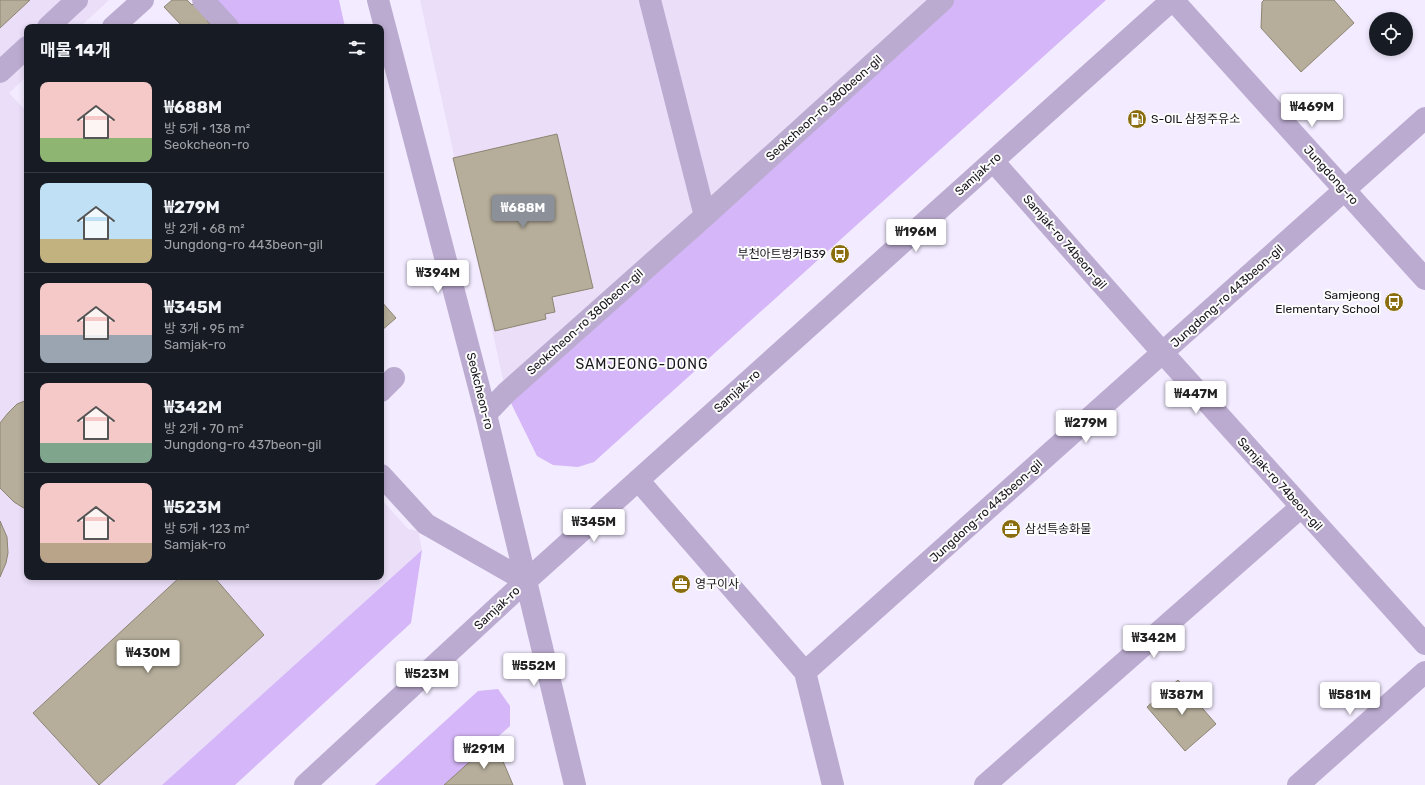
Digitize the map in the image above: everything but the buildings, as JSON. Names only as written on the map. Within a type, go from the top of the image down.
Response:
[{"type":"street","points":[[51,24],[78,0]]},
{"type":"street","points":[[116,24],[143,0]]},
{"type":"street","points":[[203,0],[225,24]]},
{"type":"street","points":[[650,0],[704,216]]},
{"type":"street","name":"Seokcheon-ro 380beon-gil","points":[[486,414],[506,393],[943,0]]},
{"type":"street","name":"Samjak-ro","points":[[305,785],[526,581],[1172,0]]},
{"type":"street","name":"Jungdong-ro","points":[[1172,0],[1425,279]]},
{"type":"street","name":"Seokcheon-ro","points":[[379,1],[486,414],[575,785]]},
{"type":"street","points":[[0,72],[24,50]]},
{"type":"street","name":"Jungdong-ro 443beon-gil","points":[[805,672],[1425,118]]},
{"type":"street","name":"Samjak-ro 74beon-gil","points":[[993,161],[1163,353],[1425,644]]},
{"type":"street","points":[[384,478],[426,524],[526,581]]},
{"type":"street","points":[[638,480],[805,672],[833,785]]},
{"type":"street","points":[[995,782],[1301,507]]},
{"type":"street","points":[[1298,785],[1425,672]]},
{"type":"shaded area","points":[[0,0],[109,0],[83,24],[24,24],[24,79],[9,93],[24,109],[24,580],[384,580],[384,502],[408,529],[418,531],[422,550],[162,785],[0,785]]},
{"type":"shaded area","points":[[214,0],[339,0],[344,24],[236,24]]},
{"type":"shaded area","points":[[420,0],[941,0],[506,393]]},
{"type":"shaded area","points":[[942,0],[1106,0],[594,462],[578,467],[553,465],[537,456],[506,393]]},
{"type":"shaded area","points":[[422,550],[411,623],[235,785],[162,785]]},
{"type":"shaded area","points":[[498,689],[510,706],[510,726],[444,785],[375,785],[478,691]]},
{"type":"place","name":"S-OIL 삼정주유소","points":[[1137,119]]},
{"type":"place","name":"부천아트벙커B39","points":[[840,254]]},
{"type":"place","name":"Samjeong Elementary School","points":[[1394,302]]},
{"type":"place","name":"삼선특송화물","points":[[1011,529]]},
{"type":"place","name":"영구이사","points":[[681,584]]},
{"type":"district","name":"SAMJEONG-DONG","points":[[642,364]]}]
